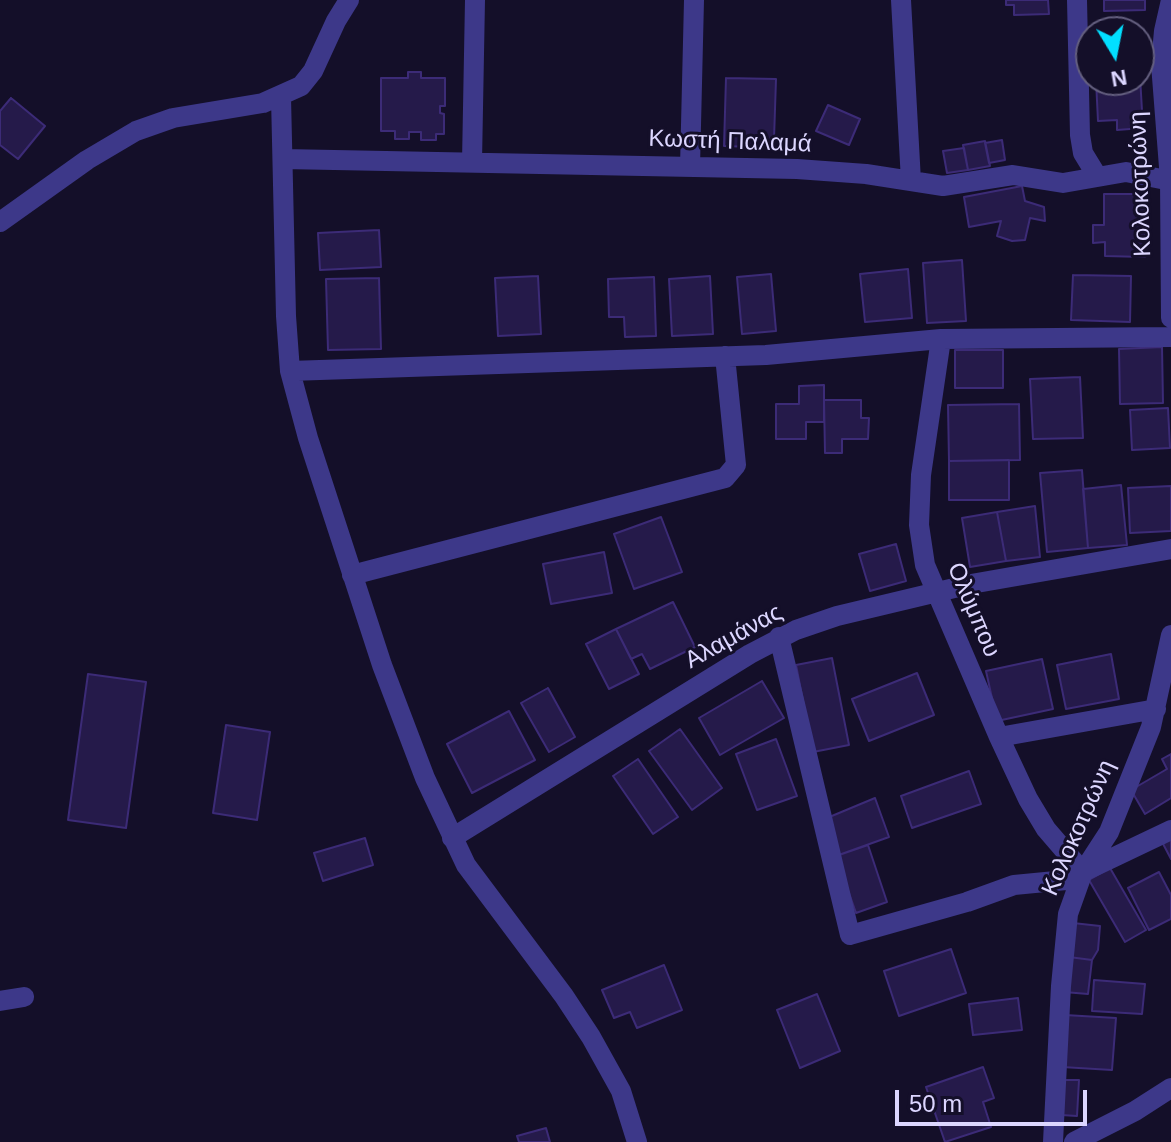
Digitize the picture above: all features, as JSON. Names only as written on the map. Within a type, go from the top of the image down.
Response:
[{"type":"street","points":[[0,222],[87,160],[136,131],[173,118],[281,97],[301,86],[309,77],[349,0]]},
{"type":"street","points":[[472,162],[475,0]]},
{"type":"street","points":[[690,167],[694,0]]},
{"type":"street","points":[[901,0],[911,181]]},
{"type":"street","points":[[1077,0],[1080,135],[1083,153],[1097,176]]},
{"type":"street","name":"Κολοκοτρώνη","points":[[1171,0],[1161,64],[1170,180],[1171,318]]},
{"type":"street","points":[[281,97],[290,371],[295,397],[401,719],[452,838],[472,876],[564,996],[605,1061],[621,1091],[637,1142]]},
{"type":"street","name":"Κωστή Παλαμά","points":[[283,159],[855,173],[943,186],[1013,175],[1063,183],[1126,172],[1170,180]]},
{"type":"street","points":[[290,371],[788,354],[941,339],[1171,337]]},
{"type":"street","name":"Ολύμπου","points":[[941,339],[926,428],[919,498],[925,565],[999,737],[1046,829],[1083,872]]},
{"type":"street","points":[[352,575],[725,478],[736,465],[725,356]]},
{"type":"street","name":"Αλαμάνας","points":[[452,838],[779,637],[837,616],[936,591],[1171,549]]},
{"type":"street","name":"Κολοκοτρώνη","points":[[1053,1142],[1065,936],[1073,895],[1083,872],[1109,832],[1159,717],[1171,635]]},
{"type":"street","points":[[779,637],[850,935],[967,902],[1014,885],[1056,882],[1171,830]]},
{"type":"street","points":[[999,737],[1159,717]]},
{"type":"street","points":[[0,1001],[24,997]]},
{"type":"street","points":[[1074,1142],[1135,1111],[1171,1088]]},
{"type":"building","points":[[1006,0],[1048,0],[1049,14],[1014,15],[1014,5],[1006,5]]},
{"type":"building","points":[[1104,0],[1145,0],[1145,10],[1104,11]]},
{"type":"building","points":[[408,72],[421,72],[421,78],[445,78],[445,106],[440,106],[440,113],[444,114],[444,134],[436,134],[436,140],[421,140],[421,132],[409,132],[409,139],[395,139],[395,131],[381,131],[381,78],[408,78]]},
{"type":"building","points":[[726,78],[776,79],[774,139],[754,138],[753,147],[724,146]]},
{"type":"building","points":[[1097,96],[1141,96],[1143,128],[1117,130],[1117,120],[1098,121]]},
{"type":"building","points":[[11,98],[45,126],[18,159],[0,145],[0,111]]},
{"type":"building","points":[[828,105],[860,119],[849,145],[816,131]]},
{"type":"building","points":[[1002,140],[1005,160],[989,163],[985,143]]},
{"type":"building","points":[[985,141],[990,166],[968,170],[963,145]]},
{"type":"building","points":[[964,148],[968,170],[947,173],[943,151]]},
{"type":"building","points":[[1022,186],[1025,201],[1044,207],[1045,221],[1030,218],[1025,240],[1012,241],[997,236],[1001,221],[969,227],[964,197]]},
{"type":"building","points":[[1104,194],[1145,194],[1145,257],[1105,256],[1105,242],[1093,243],[1093,225],[1104,225]]},
{"type":"building","points":[[379,230],[381,267],[320,270],[318,233]]},
{"type":"building","points":[[962,260],[966,321],[927,323],[923,263]]},
{"type":"building","points":[[908,269],[912,318],[865,322],[860,274]]},
{"type":"building","points":[[771,274],[776,331],[742,334],[737,277]]},
{"type":"building","points":[[1073,275],[1131,276],[1130,322],[1071,320]]},
{"type":"building","points":[[538,276],[541,334],[498,336],[495,278]]},
{"type":"building","points":[[710,276],[713,334],[672,336],[669,279]]},
{"type":"building","points":[[654,277],[656,336],[625,337],[624,317],[609,317],[608,279]]},
{"type":"building","points":[[379,278],[381,349],[328,350],[326,279]]},
{"type":"building","points":[[1162,347],[1163,403],[1120,404],[1119,349]]},
{"type":"building","points":[[955,350],[1003,350],[1003,388],[955,388]]},
{"type":"building","points":[[1080,377],[1083,438],[1033,439],[1030,379]]},
{"type":"building","points":[[824,385],[824,422],[806,422],[806,439],[776,439],[776,404],[799,404],[799,386]]},
{"type":"building","points":[[824,400],[861,400],[861,418],[869,418],[868,439],[842,439],[842,453],[825,453]]},
{"type":"building","points":[[1019,404],[1020,460],[949,461],[948,405]]},
{"type":"building","points":[[1168,408],[1170,448],[1132,450],[1130,410]]},
{"type":"building","points":[[1009,460],[1009,500],[949,500],[949,461]]},
{"type":"building","points":[[1082,470],[1088,548],[1047,552],[1040,473]]},
{"type":"building","points":[[1121,485],[1127,545],[1088,548],[1083,489]]},
{"type":"building","points":[[1171,486],[1171,531],[1130,533],[1128,488]]},
{"type":"building","points":[[1035,506],[1040,557],[1006,561],[997,512]]},
{"type":"building","points":[[997,512],[1006,561],[970,567],[962,518]]},
{"type":"building","points":[[661,517],[682,572],[634,589],[614,534]]},
{"type":"building","points":[[896,544],[906,581],[870,591],[859,554]]},
{"type":"building","points":[[604,552],[612,593],[551,604],[543,564]]},
{"type":"building","points":[[673,602],[695,647],[650,669],[642,654],[631,659],[616,629]]},
{"type":"building","points":[[616,629],[639,674],[609,689],[586,644]]},
{"type":"building","points":[[1111,654],[1119,699],[1066,709],[1057,665]]},
{"type":"building","points":[[832,658],[849,745],[813,752],[796,665]]},
{"type":"building","points":[[1042,659],[1053,709],[997,721],[986,671]]},
{"type":"building","points":[[917,673],[934,715],[869,741],[852,699]]},
{"type":"building","points":[[88,674],[146,682],[126,828],[68,820]]},
{"type":"building","points":[[762,681],[784,718],[720,755],[699,718]]},
{"type":"building","points":[[548,688],[575,737],[549,752],[521,703]]},
{"type":"building","points":[[509,711],[535,760],[472,793],[447,744]]},
{"type":"building","points":[[226,725],[270,732],[257,820],[213,813]]},
{"type":"building","points":[[680,729],[722,788],[692,810],[649,751]]},
{"type":"building","points":[[776,739],[797,796],[757,810],[736,754]]},
{"type":"building","points":[[1171,754],[1171,798],[1145,814],[1131,790],[1167,769],[1162,759]]},
{"type":"building","points":[[638,759],[678,817],[653,834],[613,776]]},
{"type":"building","points":[[969,771],[981,804],[912,828],[901,796]]},
{"type":"building","points":[[875,798],[889,837],[836,856],[827,818]]},
{"type":"building","points":[[1171,834],[1171,859],[1161,840]]},
{"type":"building","points":[[365,838],[373,865],[323,881],[314,853]]},
{"type":"building","points":[[868,845],[887,902],[856,913],[836,856]]},
{"type":"building","points":[[1110,868],[1146,930],[1125,942],[1089,880]]},
{"type":"building","points":[[1159,872],[1171,895],[1171,919],[1149,930],[1128,888]]},
{"type":"building","points":[[1073,923],[1100,926],[1098,950],[1092,960],[1069,957]]},
{"type":"building","points":[[951,949],[966,993],[899,1016],[884,971]]},
{"type":"building","points":[[1069,957],[1092,960],[1088,994],[1064,992]]},
{"type":"building","points":[[664,965],[682,1010],[637,1028],[630,1012],[614,1018],[602,990]]},
{"type":"building","points":[[1094,980],[1145,984],[1142,1014],[1092,1011]]},
{"type":"building","points":[[817,994],[840,1051],[800,1068],[777,1010]]},
{"type":"building","points":[[1018,998],[1022,1030],[973,1035],[969,1004]]},
{"type":"building","points":[[1065,1015],[1116,1018],[1112,1070],[1062,1067]]},
{"type":"building","points":[[983,1067],[994,1098],[983,1102],[991,1127],[945,1142],[926,1087]]},
{"type":"building","points":[[1062,1080],[1079,1080],[1077,1116],[1061,1115]]},
{"type":"building","points":[[546,1128],[550,1142],[519,1142],[517,1136]]}]
